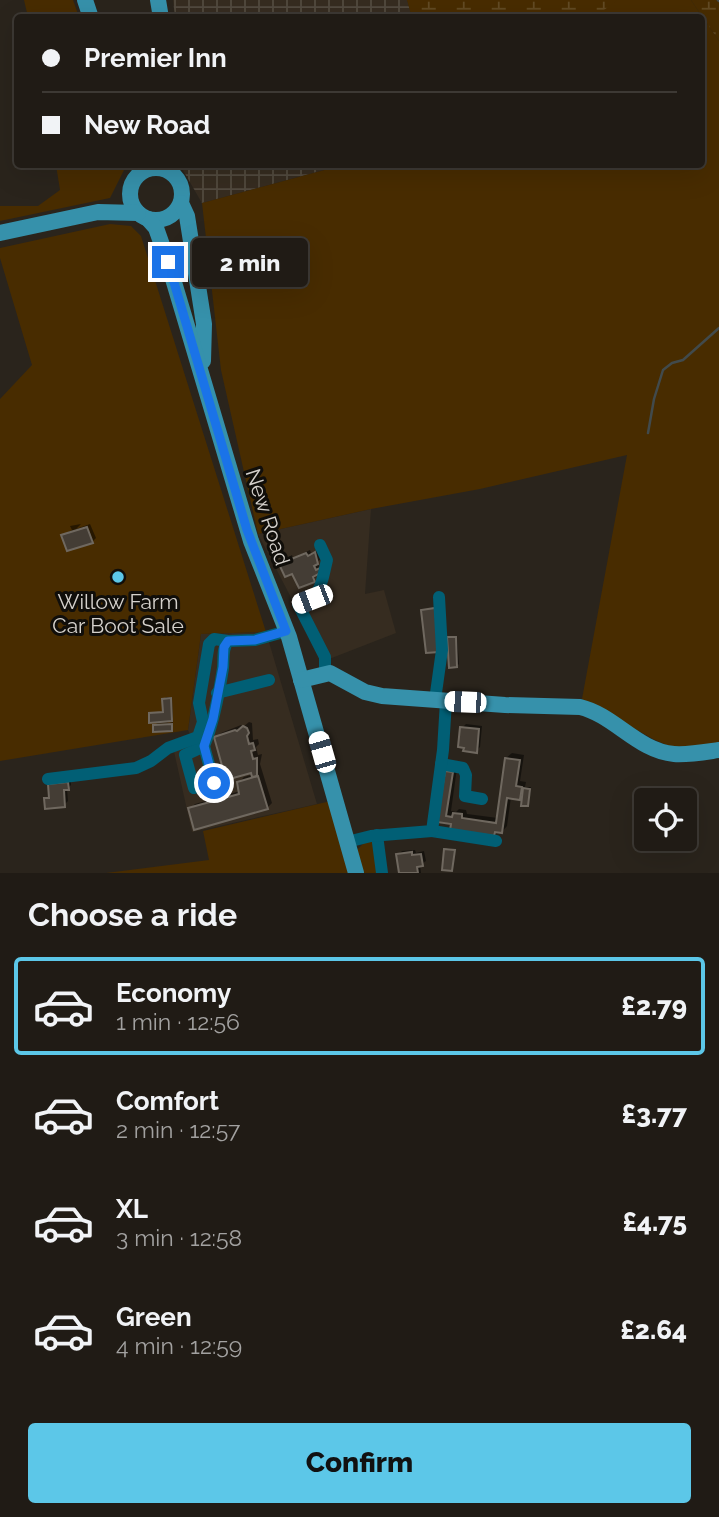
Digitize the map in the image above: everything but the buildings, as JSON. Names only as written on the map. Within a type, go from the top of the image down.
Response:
[{"type":"main road","points":[[99,212],[133,178],[149,169],[157,168]]},
{"type":"main road","points":[[0,233],[99,212],[164,219],[171,216],[181,203],[181,185],[166,168]]},
{"type":"main road","points":[[133,178],[133,206],[143,216]]},
{"type":"main road","name":"New Road","points":[[181,203],[187,216],[204,324],[203,374]]},
{"type":"main road","name":"New Road","points":[[143,216],[156,228],[168,262],[251,541],[286,631],[356,873]]},
{"type":"main road","points":[[301,680],[325,673],[337,676],[365,692],[440,701],[579,707],[590,709],[642,742],[664,752],[689,754],[719,750]]},
{"type":"lane","points":[[320,545],[327,560],[319,591],[312,599],[298,604],[325,657],[325,673]]},
{"type":"lane","points":[[432,831],[441,764],[442,650],[439,597]]},
{"type":"lane","points":[[48,779],[136,768],[168,748],[198,737],[203,722],[199,703],[209,644],[214,639],[255,640],[286,631]]},
{"type":"lane","points":[[204,746],[210,732],[223,667],[224,647],[228,641]]},
{"type":"lane","points":[[217,693],[269,680]]},
{"type":"lane","points":[[441,764],[463,768],[466,775],[465,796],[482,799]]},
{"type":"lane","points":[[347,842],[377,835],[432,831],[496,841]]},
{"type":"lane","points":[[377,835],[382,873]]},
{"type":"shaded area","points":[[173,0],[407,0],[411,14],[175,14]]},
{"type":"shaded area","points":[[182,168],[332,168],[202,203]]},
{"type":"shaded area","points":[[371,509],[365,594],[384,590],[396,633],[324,661],[258,534]]},
{"type":"shaded area","points":[[266,632],[317,804],[192,832],[173,747],[193,740],[188,730],[201,634]]},
{"type":"green space","points":[[24,0],[73,0],[78,14],[27,14]]},
{"type":"green space","points":[[407,0],[618,0],[598,14],[411,14]]},
{"type":"green space","points":[[617,0],[691,0],[701,14],[597,14]]},
{"type":"green space","points":[[691,0],[719,0],[719,41],[705,20],[705,14],[701,14]]},
{"type":"green space","points":[[705,20],[719,41],[719,744],[684,748],[669,746],[582,699],[627,455],[480,489],[258,534],[221,370],[202,203],[332,168],[705,168]]},
{"type":"green space","points":[[56,168],[125,168],[110,198],[0,221],[0,206],[38,206],[60,190]]},
{"type":"green space","points":[[110,224],[131,226],[141,236],[266,632],[201,634],[188,730],[0,761],[0,399],[32,365],[0,258],[0,248]]},
{"type":"green space","points":[[335,800],[356,873],[106,873],[209,860],[203,831]]},
{"type":"green space","points":[[366,841],[374,844],[379,873],[363,873],[357,850]]},
{"type":"waterway","points":[[648,433],[663,370],[672,363],[683,360],[719,328]]},
{"type":"place","name":"Willow Farm Car Boot Sale","points":[[118,577]]},
{"type":"route","points":[[168,262],[247,530],[286,631],[255,640],[234,639],[228,641],[224,647],[213,719],[204,746],[214,783]]}]
